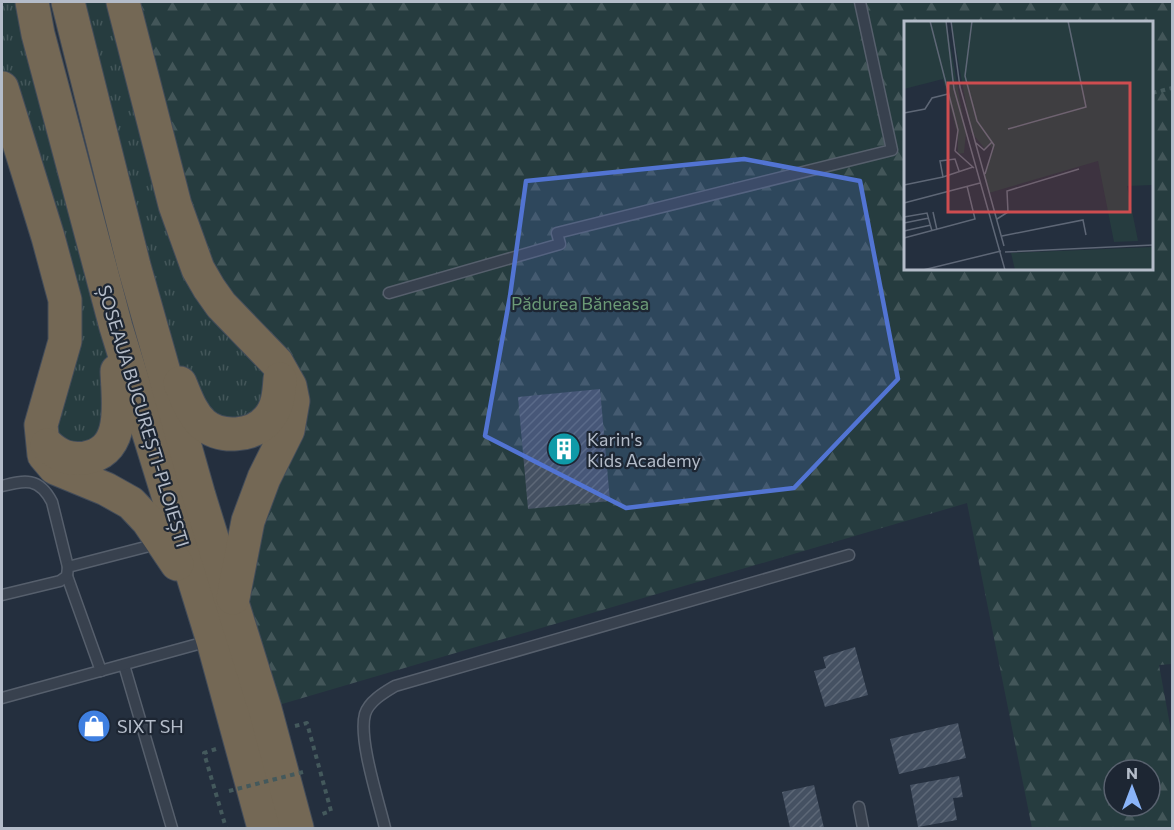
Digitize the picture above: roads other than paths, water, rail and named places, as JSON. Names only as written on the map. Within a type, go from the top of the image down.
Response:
[{"type":"highway","name":"ȘOSEAUA BUCUREȘTI-PLOIEȘTI","points":[[32,2],[41,45],[116,327],[213,640],[264,828]]},
{"type":"highway","name":"ȘOSEAUA BUCUREȘTI-PLOIEȘTI","points":[[68,2],[149,318],[199,496],[265,709],[297,828]]},
{"type":"highway","points":[[123,2],[172,195],[198,269],[220,305],[278,363],[290,386],[292,414],[288,430],[264,478],[248,520],[233,603]]},
{"type":"highway","points":[[2,88],[59,276],[65,306],[64,341],[44,411],[41,437],[44,455],[48,462],[68,475],[106,489],[131,503],[163,542],[201,602]]},
{"type":"highway","points":[[149,318],[189,405],[203,423],[223,434],[246,432],[260,427],[269,418],[279,394],[278,363]]},
{"type":"highway","points":[[41,437],[55,452],[66,458],[77,459],[101,453],[111,444],[116,432],[118,415],[116,327]]},
{"type":"lane","points":[[389,293],[560,244],[557,233],[892,150],[860,2]]},
{"type":"lane","points":[[2,486],[21,481],[31,482],[41,487],[52,502],[68,571],[101,671]]},
{"type":"lane","points":[[2,594],[60,581],[68,571],[163,542]]},
{"type":"lane","points":[[385,828],[364,736],[365,712],[378,696],[395,686],[849,555]]},
{"type":"lane","points":[[2,698],[213,640]]},
{"type":"lane","points":[[124,665],[172,828]]},
{"type":"lane","points":[[859,807],[863,828]]},
{"type":"place","name":"Karin's Kids Academy","points":[[564,449]]},
{"type":"place","name":"SIXT SH","points":[[94,726]]},
{"type":"park label","name":"Pădurea Băneasa","points":[[580,303]]}]
